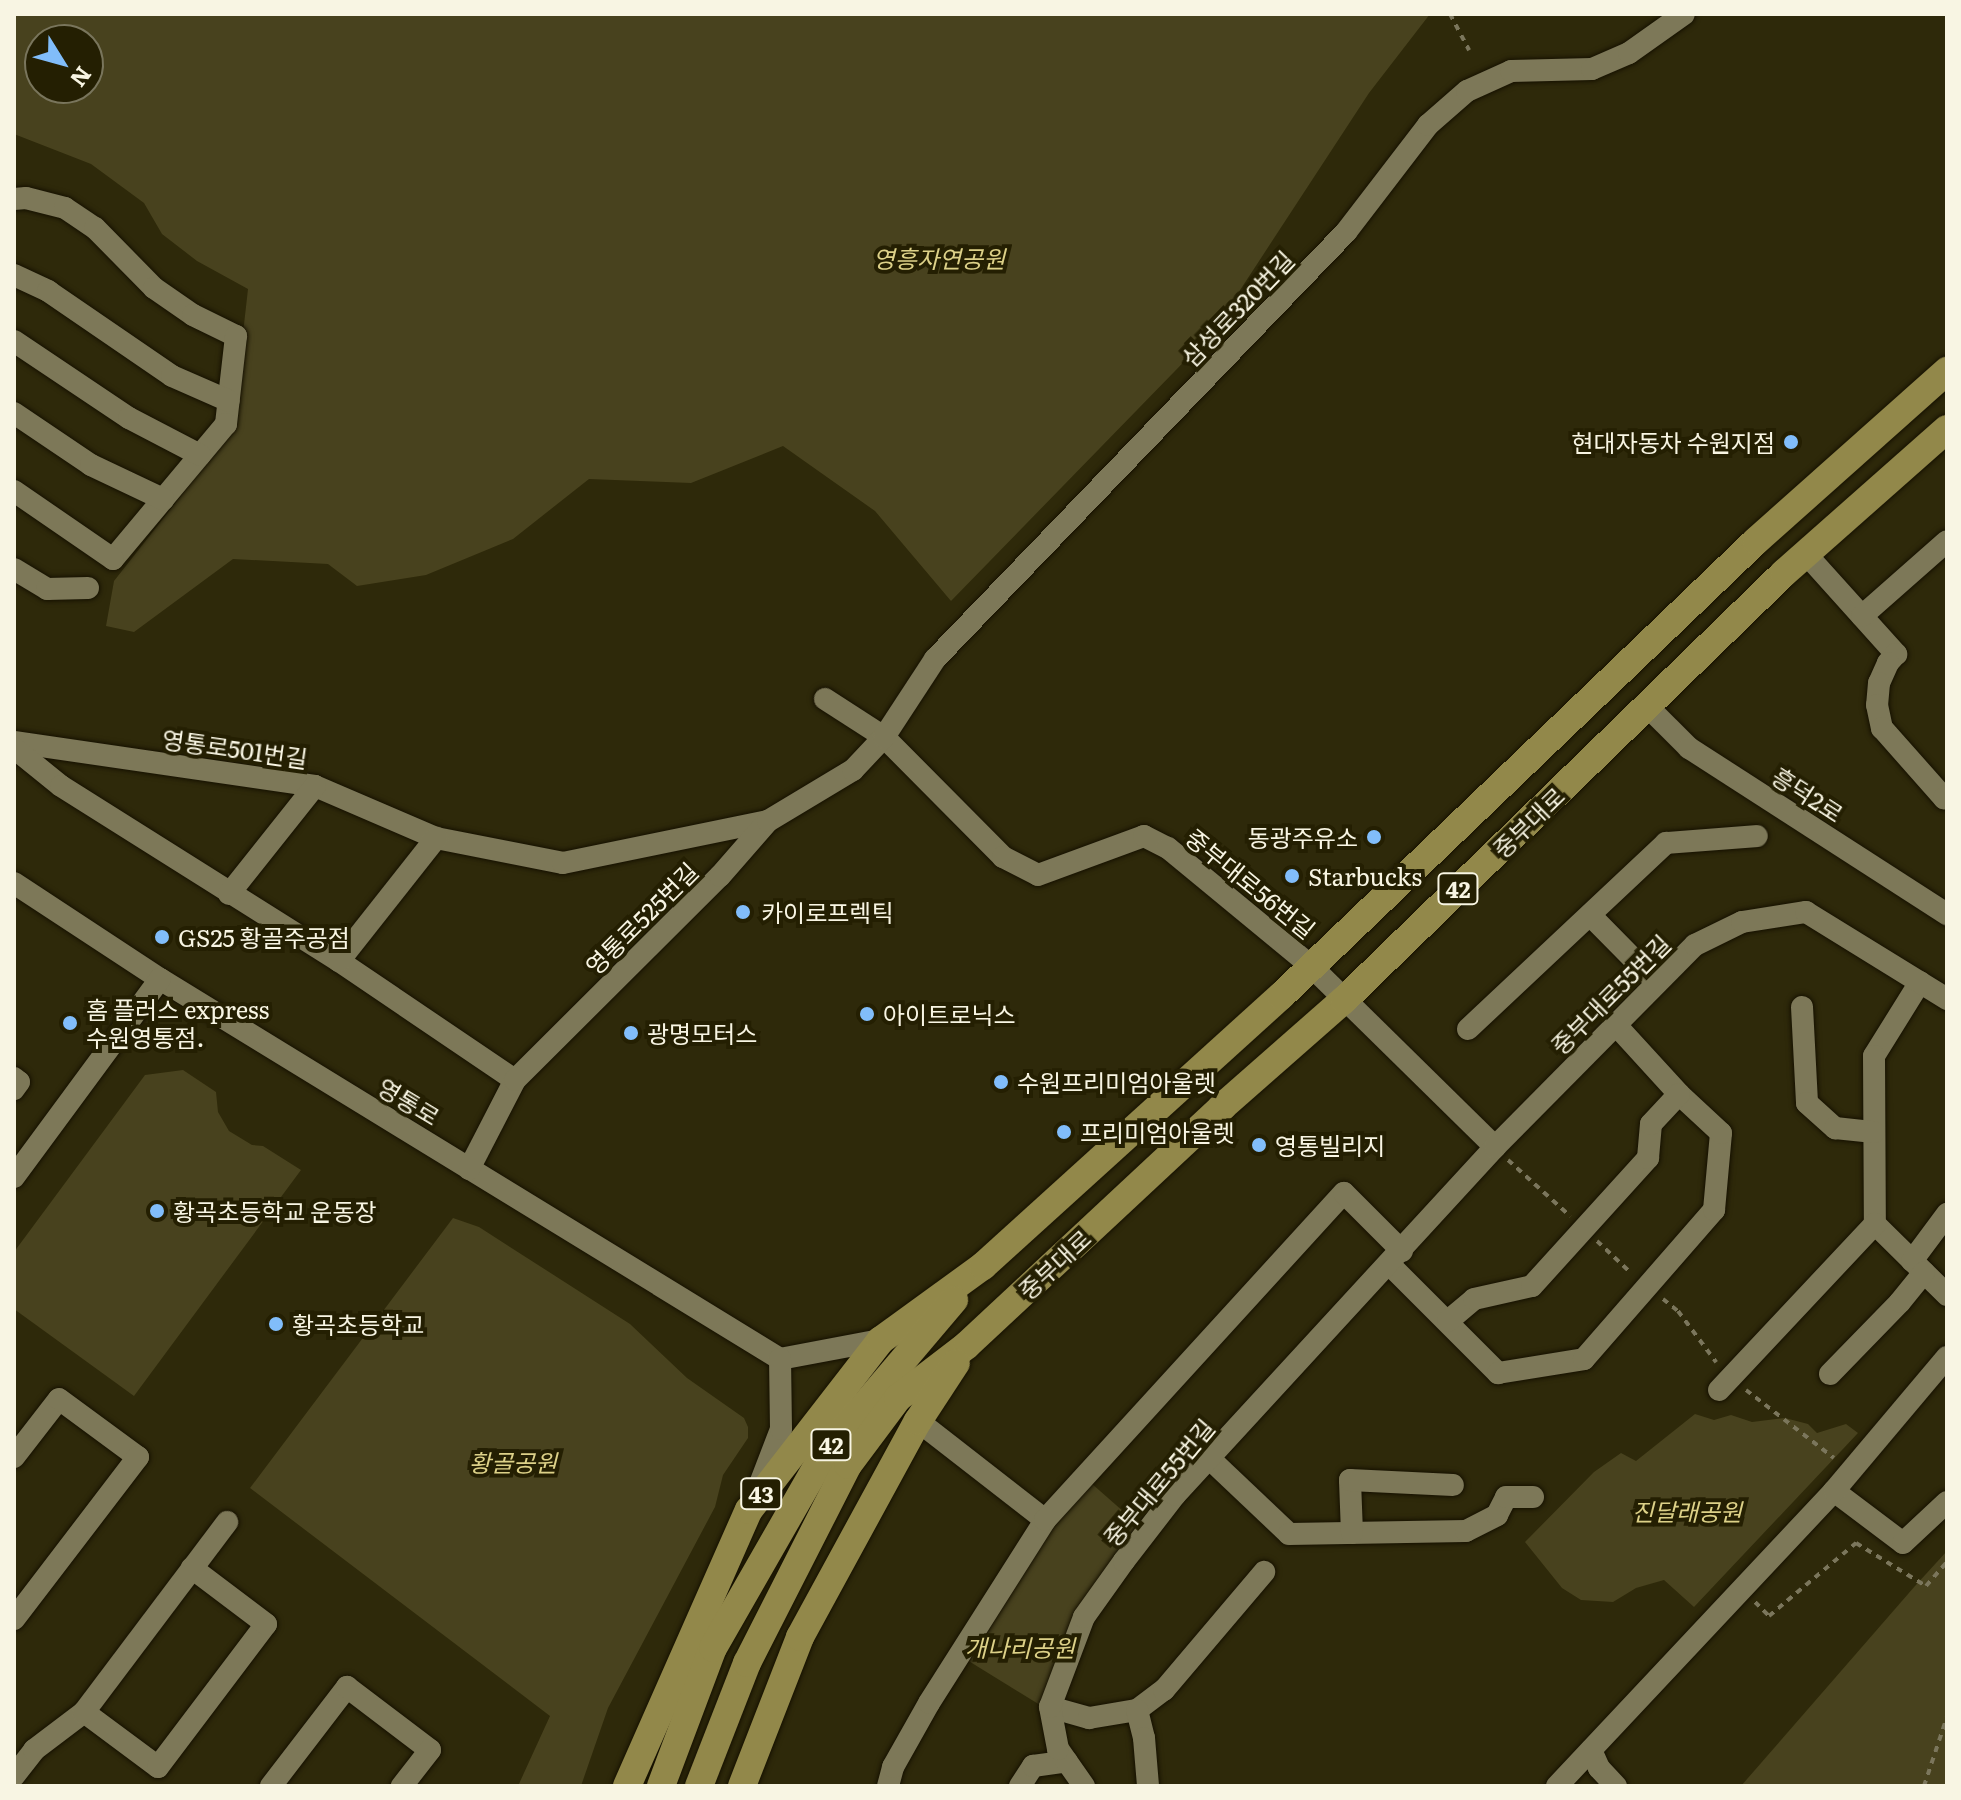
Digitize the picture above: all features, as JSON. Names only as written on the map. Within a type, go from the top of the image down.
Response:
[{"type":"main road","name":"중부대로","points":[[627,1786],[749,1510],[881,1340],[983,1266],[1311,966],[1756,541],[1947,371]]},
{"type":"main road","name":"중부대로","points":[[699,1786],[747,1663],[848,1465],[898,1398],[967,1345],[1222,1107],[1344,1000],[1806,554],[1947,429]]},
{"type":"main road","points":[[1386,894],[1418,927]]},
{"type":"main road","points":[[1193,1075],[1222,1107]]},
{"type":"main road","name":"중부대로","points":[[661,1786],[713,1648],[826,1451],[983,1266]]},
{"type":"main road","name":"중부대로","points":[[742,1786],[800,1637],[918,1421],[967,1345]]},
{"type":"street","name":"삼성로320번길","points":[[884,737],[935,659],[1346,232],[1428,125],[1467,91],[1511,71],[1592,69],[1629,53],[1684,14]]},
{"type":"street","points":[[14,199],[26,198],[65,208],[95,228],[154,288],[193,315],[236,336],[226,424],[113,559],[14,491]]},
{"type":"street","points":[[14,275],[48,291],[172,376],[229,401]]},
{"type":"street","points":[[14,341],[129,418],[200,455]]},
{"type":"street","points":[[14,413],[91,465],[163,499]]},
{"type":"street","points":[[1862,616],[1947,541]]},
{"type":"street","points":[[1806,554],[1896,654],[1879,683],[1877,705],[1882,728],[1944,798],[1947,796]]},
{"type":"street","points":[[14,569],[47,589],[88,588]]},
{"type":"street","points":[[825,699],[884,737]]},
{"type":"street","name":"흥덕2로","points":[[1648,707],[1689,748],[1947,914]]},
{"type":"street","name":"영통로525번길","points":[[469,1169],[515,1080],[720,876],[768,821],[853,770],[884,737]]},
{"type":"street","name":"중부대로56번길","points":[[884,737],[1003,857],[1038,875],[1144,836],[1168,848],[1311,966]]},
{"type":"street","points":[[14,745],[61,786],[339,961],[515,1080]]},
{"type":"street","name":"영통로501번길","points":[[14,745],[315,786],[436,838],[563,863],[768,821]]},
{"type":"street","points":[[229,894],[315,786]]},
{"type":"street","points":[[1468,1029],[1666,843],[1757,836]]},
{"type":"street","points":[[339,961],[436,838]]},
{"type":"street","name":"영통로","points":[[14,883],[160,979],[780,1359]]},
{"type":"street","name":"중부대로55번길","points":[[1050,1707],[1084,1617],[1166,1506],[1495,1147],[1695,945],[1742,922],[1806,912],[1947,999]]},
{"type":"street","points":[[1590,915],[1657,983]]},
{"type":"street","points":[[1311,966],[1495,1147]]},
{"type":"street","points":[[14,1177],[160,979]]},
{"type":"street","points":[[1725,1383],[1875,1224],[1874,1056],[1920,982]]},
{"type":"street","points":[[1802,1007],[1807,1103],[1835,1128],[1874,1132]]},
{"type":"street","points":[[888,1786],[893,1767],[929,1703],[1045,1520],[1344,1193],[1448,1321],[1498,1373],[1584,1359],[1714,1210],[1721,1133],[1679,1094],[1616,1025]]},
{"type":"street","points":[[14,1078],[19,1082],[14,1089]]},
{"type":"street","points":[[1448,1321],[1474,1299],[1532,1286],[1648,1158],[1651,1124],[1679,1094]]},
{"type":"street","points":[[1830,1374],[1900,1302],[1947,1214]]},
{"type":"street","points":[[1875,1224],[1947,1295]]},
{"type":"street","points":[[749,1510],[781,1429],[780,1359],[881,1340]]},
{"type":"street","points":[[1557,1786],[1834,1491],[1947,1357]]},
{"type":"street","points":[[14,1457],[59,1399],[138,1457],[14,1619]]},
{"type":"street","points":[[918,1421],[1045,1520]]},
{"type":"street","points":[[1209,1458],[1289,1534],[1466,1531],[1497,1515],[1506,1497],[1533,1497]]},
{"type":"street","points":[[1352,1533],[1350,1480],[1453,1485]]},
{"type":"street","points":[[1834,1491],[1903,1543],[1947,1502]]},
{"type":"street","points":[[14,1776],[34,1750],[84,1712],[227,1522]]},
{"type":"street","points":[[84,1712],[158,1767],[266,1624],[192,1568]]},
{"type":"street","points":[[1084,1786],[1058,1749],[1050,1707],[1089,1718],[1137,1710],[1164,1690],[1264,1572]]},
{"type":"street","points":[[271,1786],[347,1687],[430,1750],[402,1786]]},
{"type":"street","points":[[1137,1710],[1144,1738],[1148,1786]]},
{"type":"street","points":[[1591,1750],[1599,1768],[1616,1786]]},
{"type":"street","points":[[1020,1786],[1033,1766],[1067,1761]]},
{"type":"path","points":[[1450,14],[1469,50]]},
{"type":"path","points":[[1678,1311],[1725,1383]]},
{"type":"path","points":[[1757,1400],[1850,1470]]},
{"type":"path","points":[[1742,1588],[1769,1616],[1856,1543],[1926,1586],[1947,1562]]},
{"type":"path","points":[[1924,1786],[1947,1717]]},
{"type":"green space","name":"영흥자연공원","points":[[14,14],[1430,14],[1369,93],[1212,333],[951,601],[875,511],[783,446],[691,483],[589,479],[513,539],[426,575],[357,586],[328,564],[233,559],[134,632],[106,626],[114,581],[232,431],[248,289],[197,261],[162,234],[144,203],[91,164],[14,134]]},
{"type":"green space","name":"황곡초등학교 운동장","points":[[183,1070],[216,1092],[218,1112],[229,1131],[252,1145],[263,1146],[301,1170],[134,1396],[14,1309],[14,1252],[145,1075]]},
{"type":"green space","name":"황골공원","points":[[453,1218],[479,1227],[630,1324],[687,1378],[744,1418],[748,1427],[748,1438],[723,1475],[715,1507],[608,1708],[581,1786],[518,1786],[550,1716],[250,1488]]},
{"type":"green space","name":"진달래공원","points":[[1695,1414],[1714,1420],[1731,1415],[1752,1422],[1785,1418],[1808,1424],[1817,1433],[1846,1424],[1858,1433],[1694,1607],[1664,1580],[1636,1588],[1613,1602],[1581,1600],[1562,1588],[1525,1542],[1594,1472],[1621,1453],[1636,1461]]},
{"type":"green space","name":"개나리공원","points":[[1091,1483],[1141,1527],[1040,1705],[967,1660],[1050,1524]]},
{"type":"green space","points":[[1947,1551],[1947,1786],[1741,1786],[1915,1586]]},
{"type":"place","name":"현대자동차 수원지점","points":[[1791,442]]},
{"type":"place","name":"동광주유소","points":[[1374,837]]},
{"type":"place","name":"Starbucks","points":[[1292,876]]},
{"type":"place","name":"카이로프렉틱","points":[[743,912]]},
{"type":"place","name":"GS25 황골주공점","points":[[162,937]]},
{"type":"place","name":"아이트로닉스","points":[[867,1014]]},
{"type":"place","name":"홈 플러스 express 수원영통점.","points":[[70,1023]]},
{"type":"place","name":"광명모터스","points":[[631,1033]]},
{"type":"place","name":"수원프리미엄아울렛","points":[[1001,1082]]},
{"type":"place","name":"프리미엄아울렛","points":[[1064,1132]]},
{"type":"place","name":"영통빌리지","points":[[1259,1145]]},
{"type":"place","name":"황곡초등학교 운동장","points":[[157,1211]]},
{"type":"place","name":"황곡초등학교","points":[[276,1324]]}]
